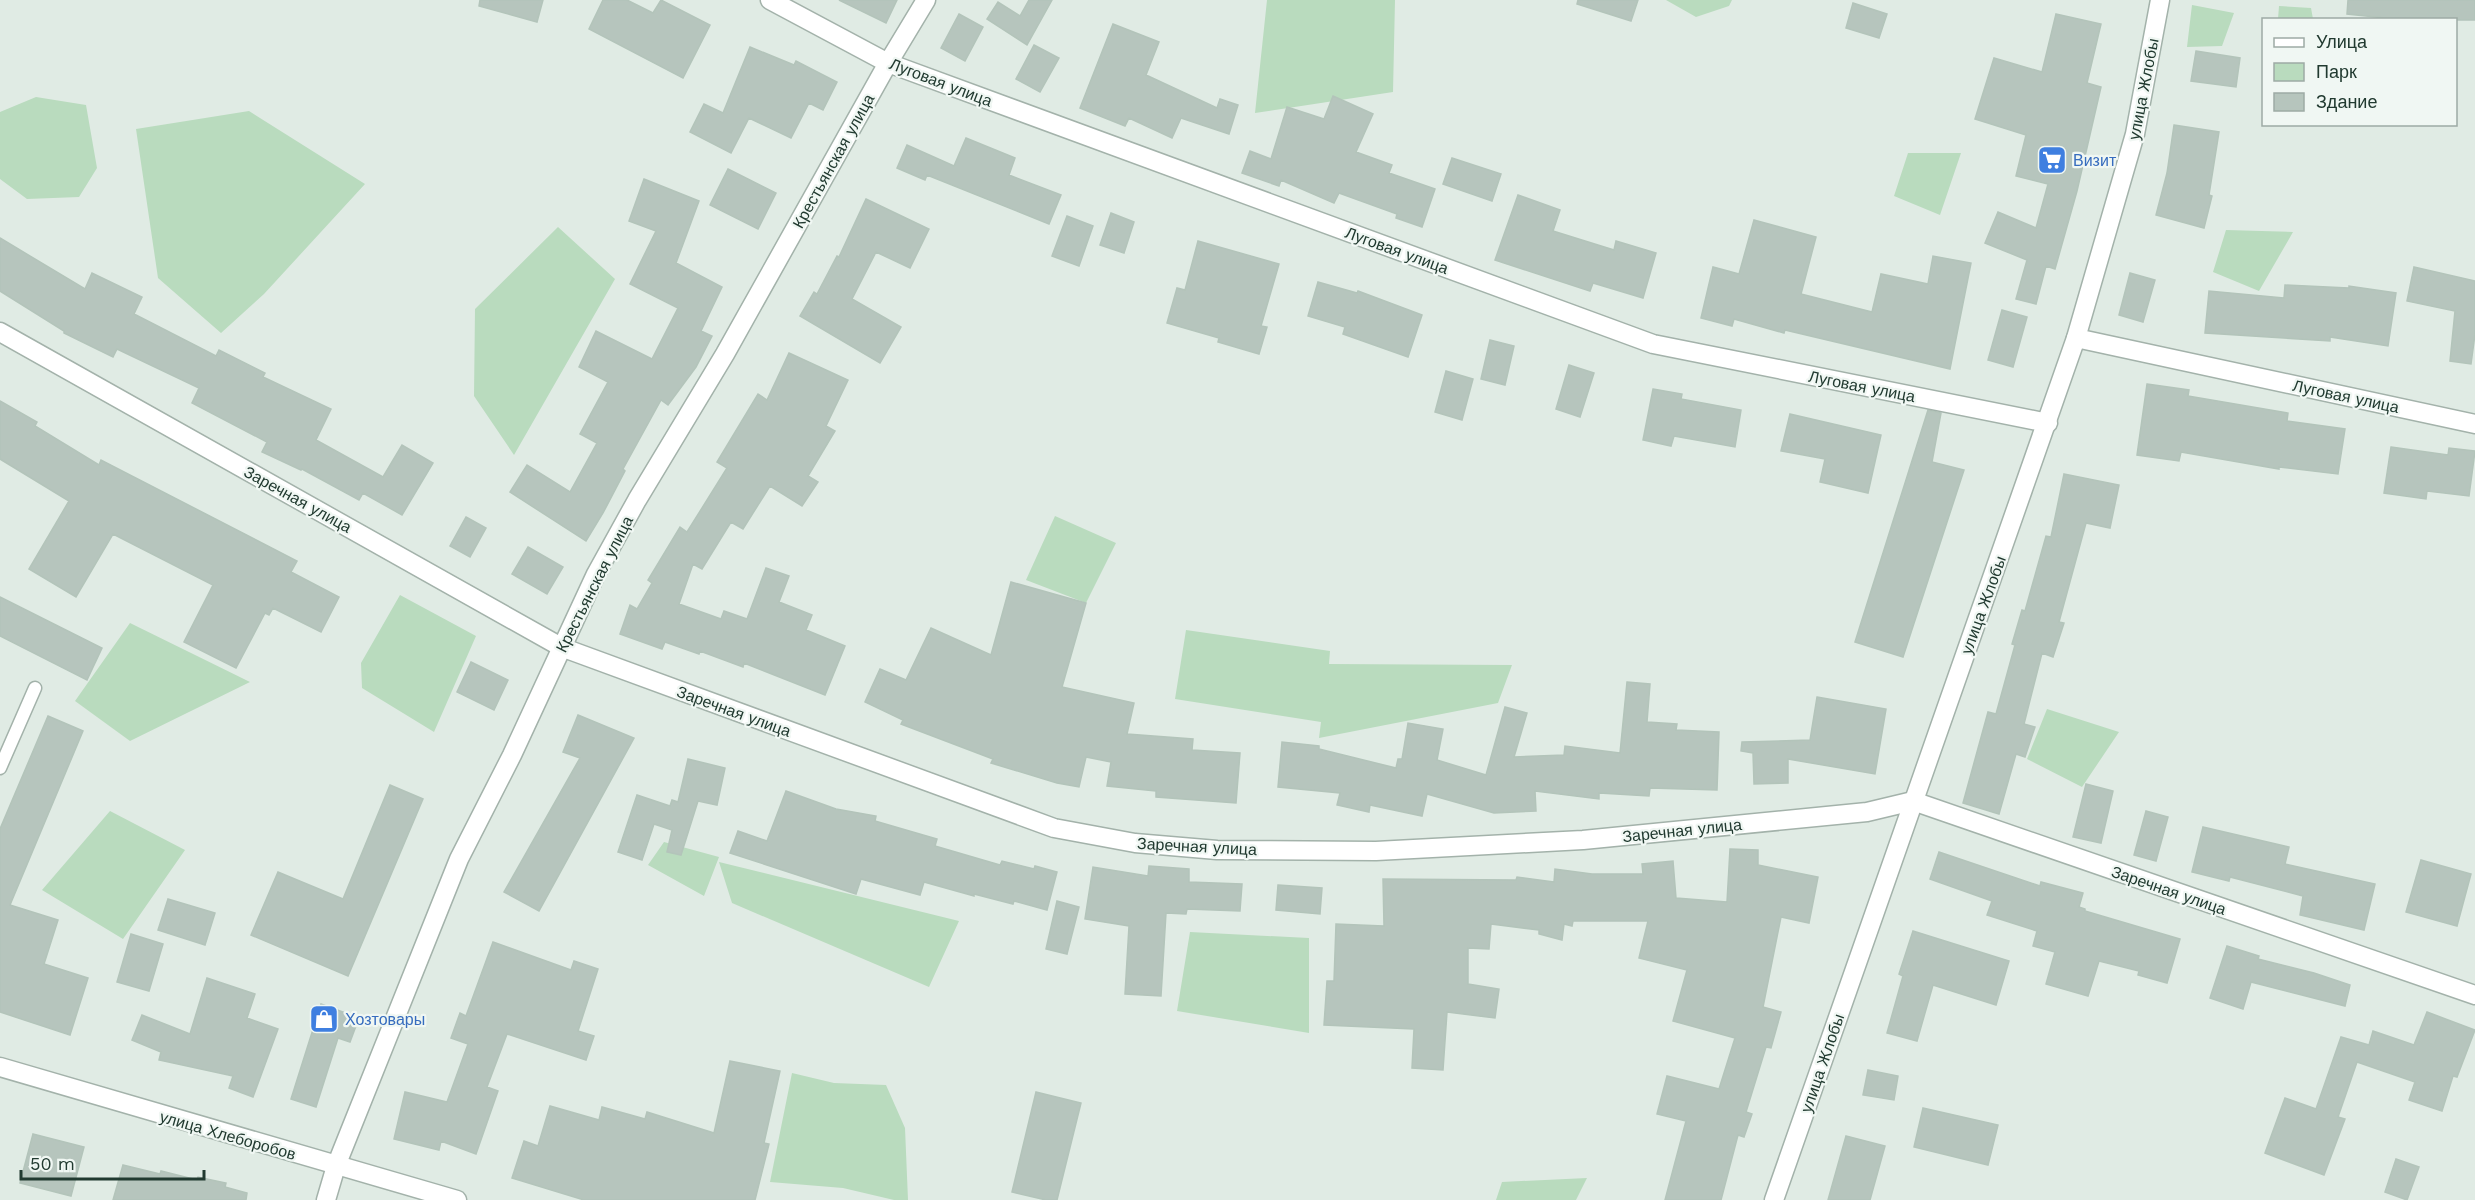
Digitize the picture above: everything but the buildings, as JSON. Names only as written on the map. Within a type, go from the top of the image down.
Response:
[{"type":"street","name":"Луговая улица","points":[[770,0],[888,63],[1653,344],[2048,423]]},
{"type":"street","name":"Крестьянская улица","points":[[326,1200],[336,1166],[459,859],[512,755],[596,574],[926,0]]},
{"type":"street","name":"улица Жлобы","points":[[1774,1200],[2076,338],[2135,134],[2160,0]]},
{"type":"street","name":"Заречная улица","points":[[0,332],[561,647],[1054,828],[1135,843],[1217,850],[1376,851],[1583,840],[1867,812],[1913,801],[2475,995]]},
{"type":"street","name":"Луговая улица","points":[[2076,338],[2475,424]]},
{"type":"street","name":"улица Хлеборобов","points":[[0,1068],[457,1200]]},
{"type":"lane","points":[[0,768],[35,688]]},
{"type":"green space","points":[[1267,0],[1395,0],[1393,92],[1255,113]]},
{"type":"green space","points":[[1666,0],[1732,0],[1729,6],[1696,17]]},
{"type":"green space","points":[[2192,5],[2234,13],[2222,46],[2187,47]]},
{"type":"green space","points":[[2279,6],[2311,8],[2313,18],[2278,18]]},
{"type":"green space","points":[[36,97],[86,105],[97,168],[79,197],[27,199],[0,179],[0,112]]},
{"type":"green space","points":[[249,111],[365,184],[264,294],[221,333],[158,278],[136,129]]},
{"type":"green space","points":[[1908,153],[1961,153],[1940,215],[1894,196]]},
{"type":"green space","points":[[558,227],[615,279],[514,455],[474,396],[475,309]]},
{"type":"green space","points":[[2226,230],[2293,232],[2259,291],[2213,272]]},
{"type":"green space","points":[[1055,516],[1116,543],[1086,603],[1026,580]]},
{"type":"green space","points":[[400,595],[476,636],[434,732],[362,688],[361,663]]},
{"type":"green space","points":[[130,623],[250,682],[130,741],[75,701]]},
{"type":"green space","points":[[1186,630],[1330,651],[1329,664],[1512,665],[1498,703],[1319,738],[1321,722],[1175,699]]},
{"type":"green space","points":[[2047,709],[2119,732],[2082,787],[2027,759]]},
{"type":"green space","points":[[110,811],[185,850],[123,939],[42,890]]},
{"type":"green space","points":[[664,842],[719,857],[704,896],[648,865]]},
{"type":"green space","points":[[719,862],[959,921],[929,987],[732,903]]},
{"type":"green space","points":[[1190,932],[1309,938],[1309,1033],[1177,1011]]},
{"type":"green space","points":[[792,1073],[834,1083],[886,1085],[905,1128],[908,1200],[894,1200],[843,1188],[770,1182]]},
{"type":"green space","points":[[1587,1178],[1576,1200],[1496,1200],[1502,1182]]},
{"type":"place","name":"Визит","points":[[2052,160]]},
{"type":"place","name":"Хозтовары","points":[[324,1019]]}]
